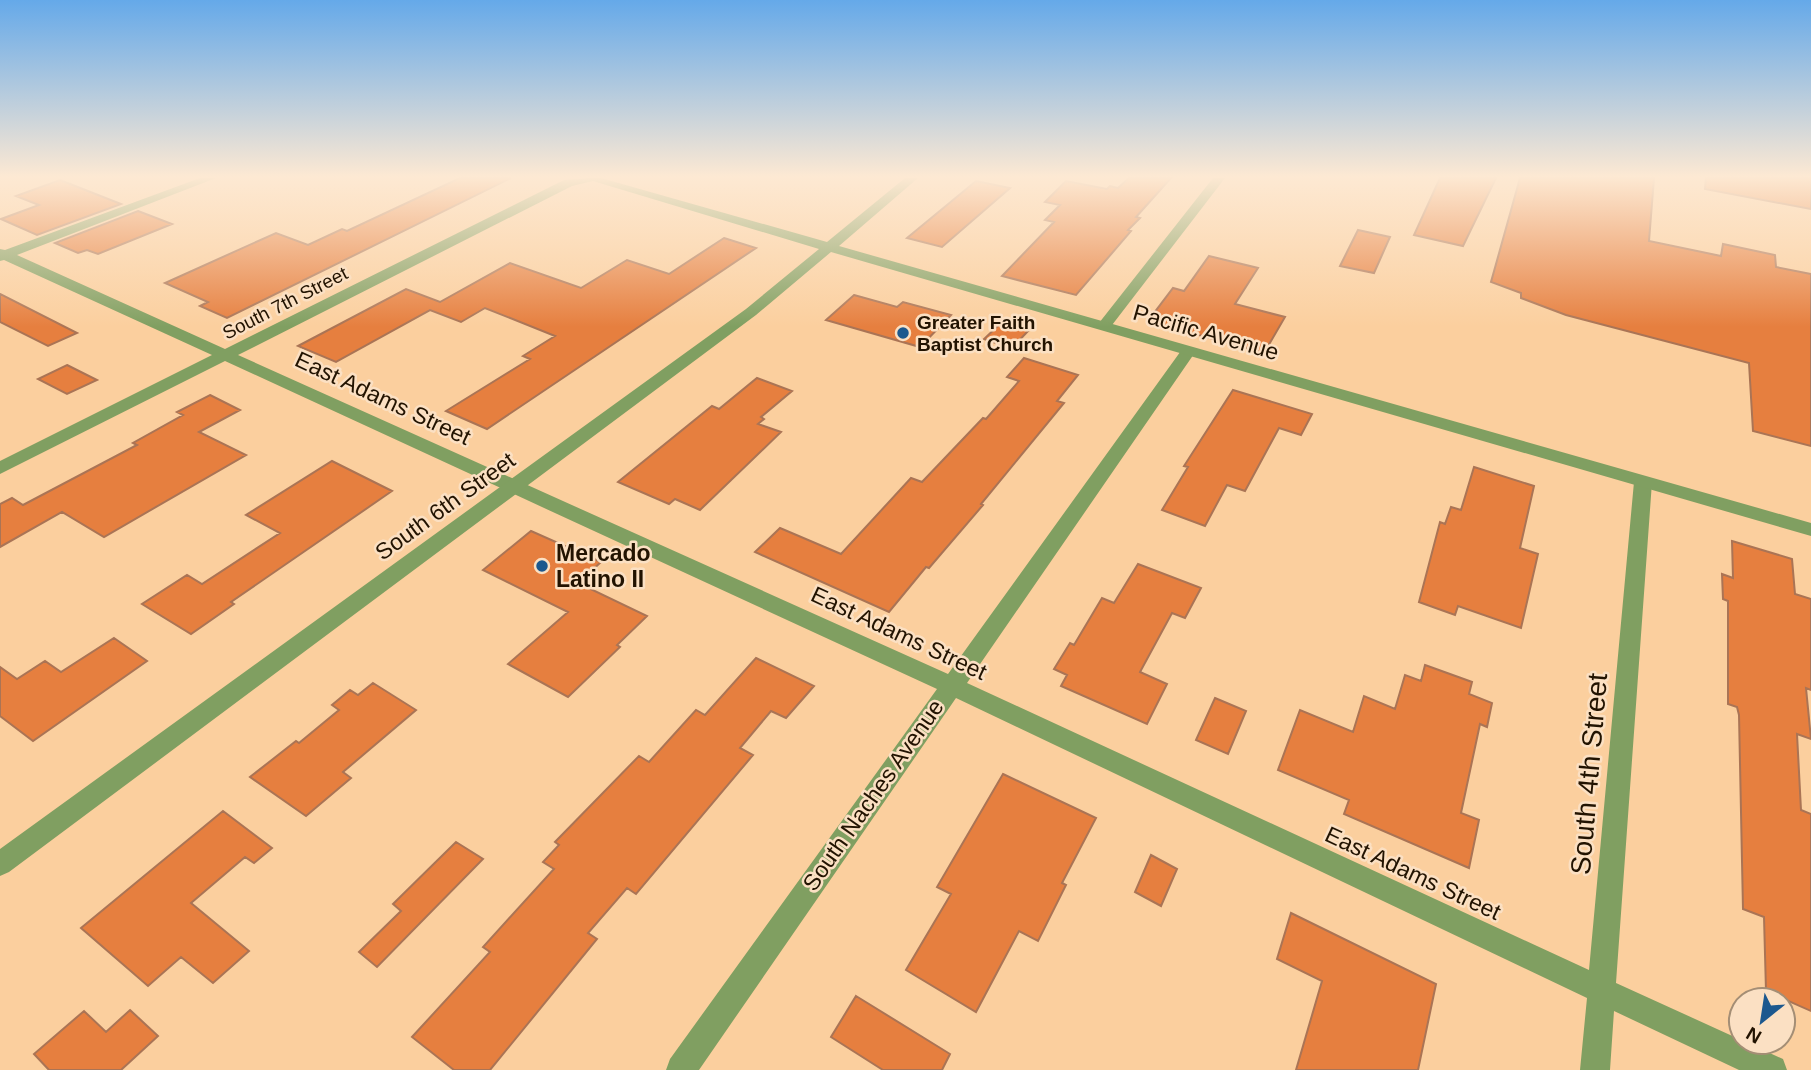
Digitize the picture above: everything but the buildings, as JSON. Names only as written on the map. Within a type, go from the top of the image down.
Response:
[{"type":"street","points":[[1,255],[74,228]]},
{"type":"street","name":"South 7th Street","points":[[0,468],[478,228]]},
{"type":"street","name":"Pacific Avenue","points":[[762,228],[1811,530]]},
{"type":"street","name":"South 6th Street","points":[[0,864],[751,312],[851,228]]},
{"type":"street","points":[[1104,326],[1180,228]]},
{"type":"street","name":"East Adams Street","points":[[1,255],[225,354],[950,685],[1772,1070]]},
{"type":"street","name":"South Naches Avenue","points":[[681,1070],[1188,351]]},
{"type":"street","name":"South 4th Street","points":[[1595,1070],[1643,482]]},
{"type":"place","name":"Greater Faith Baptist Church","points":[[903,333]]},
{"type":"place","name":"Mercado Latino II","points":[[542,566]]}]
